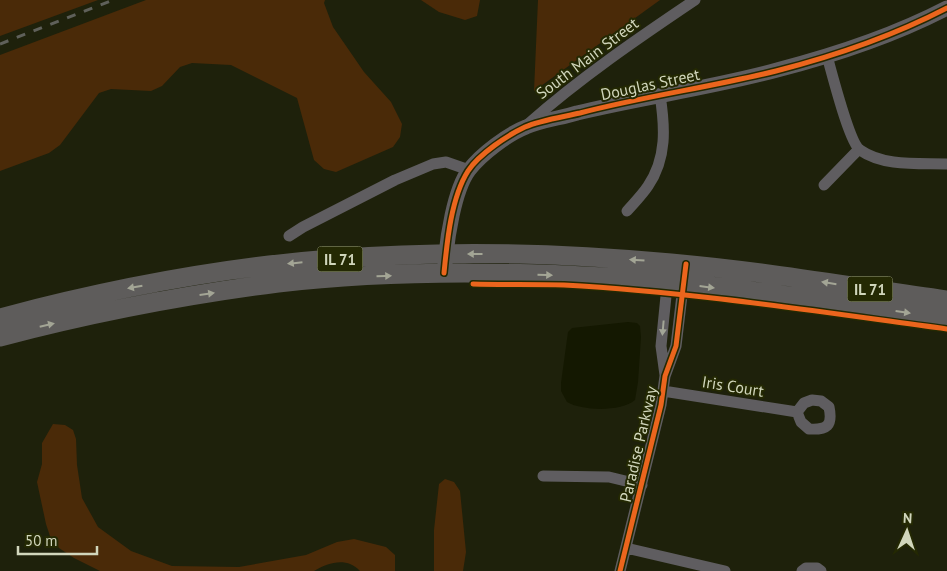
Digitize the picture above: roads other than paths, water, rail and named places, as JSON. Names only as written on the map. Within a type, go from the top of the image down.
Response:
[{"type":"main road","name":"IL 71","points":[[0,318],[115,290],[194,276],[297,263],[446,254],[534,255],[678,263],[947,300]]},
{"type":"main road","name":"IL 71","points":[[0,337],[89,315],[279,283],[444,273],[509,273],[604,277],[676,283],[947,318]]},
{"type":"street","name":"South Main Street","points":[[526,127],[562,95],[603,63],[695,0]]},
{"type":"street","name":"Douglas Street","points":[[444,273],[452,218],[459,192],[469,170],[482,156],[500,142],[526,127],[660,95],[775,71],[827,56],[881,37],[947,8]]},
{"type":"street","points":[[827,56],[849,129],[859,150],[878,158],[898,162],[947,164]]},
{"type":"street","points":[[627,211],[648,186],[661,160],[664,130],[660,95]]},
{"type":"street","points":[[824,185],[859,150]]},
{"type":"street","points":[[289,236],[395,180],[432,164],[446,162],[469,170]]},
{"type":"street","name":"Paradise Parkway","points":[[620,571],[666,376],[676,346],[676,283],[678,263]]},
{"type":"street","name":"Paradise Parkway","points":[[666,376],[661,346],[676,283],[678,263]]},
{"type":"street","name":"Iris Court","points":[[663,392],[797,412]]},
{"type":"street","points":[[543,476],[609,477],[642,484]]},
{"type":"street","points":[[626,548],[725,571]]},
{"type":"street","points":[[802,571],[806,568],[816,568],[821,571]]},
{"type":"railway","points":[[0,44],[113,0]]}]
